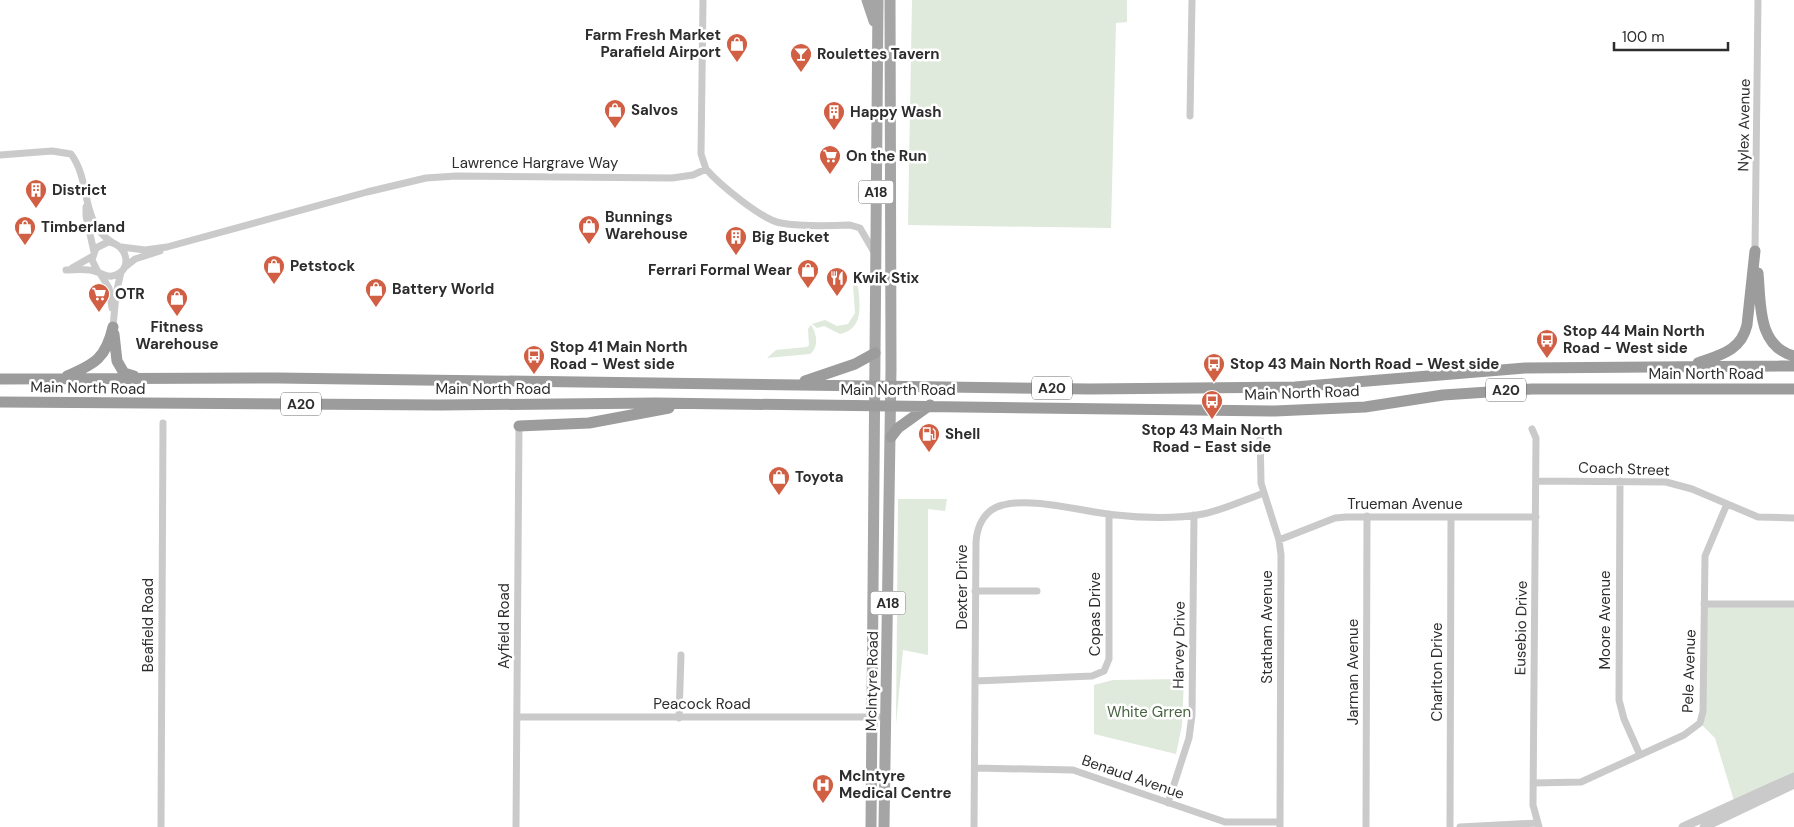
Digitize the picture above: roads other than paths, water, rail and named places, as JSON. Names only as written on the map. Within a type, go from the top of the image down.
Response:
[{"type":"highway","points":[[1756,251],[1763,327],[1768,337],[1780,351],[1794,356]]},
{"type":"highway","points":[[1691,366],[1731,350],[1743,336],[1747,325],[1756,251]]},
{"type":"highway","points":[[113,325],[117,361],[124,373],[139,377]]},
{"type":"highway","points":[[64,378],[96,362],[108,344],[113,325]]},
{"type":"highway","points":[[796,384],[855,364],[875,353]]},
{"type":"highway","name":"Main North Road","points":[[0,379],[139,377],[874,386],[1295,387],[1525,368],[1794,366]]},
{"type":"highway","name":"Main North Road","points":[[0,402],[930,405],[1275,411],[1365,406],[1443,395],[1523,390],[1794,389]]},
{"type":"highway","points":[[519,426],[588,423],[690,404]]},
{"type":"highway","points":[[891,438],[898,428],[930,405]]},
{"type":"main road","points":[[867,0],[878,35]]},
{"type":"main road","name":"A18","points":[[874,405],[878,0]]},
{"type":"main road","name":"A18","points":[[890,0],[891,386]]},
{"type":"main road","name":"McIntyre Road","points":[[884,827],[891,386]]},
{"type":"main road","name":"McIntyre Road","points":[[871,827],[874,405]]},
{"type":"main road","points":[[873,563],[882,562],[889,533]]},
{"type":"street","points":[[703,0],[701,148],[706,169],[722,185],[763,215],[779,223],[824,226],[850,224],[860,228],[876,254]]},
{"type":"street","points":[[1190,116],[1192,0]]},
{"type":"street","name":"Nylex Avenue","points":[[1756,251],[1758,0]]},
{"type":"street","points":[[0,155],[52,151],[71,154],[77,161],[86,204],[96,228],[113,243],[121,247],[126,255],[113,325]]},
{"type":"street","name":"Lawrence Hargrave Way","points":[[123,270],[134,258],[167,247],[366,192],[426,178],[456,176],[672,178],[693,175],[706,169]]},
{"type":"street","points":[[86,204],[93,265],[110,288],[113,325]]},
{"type":"street","points":[[113,243],[104,243],[82,264],[66,270],[100,273],[110,276],[123,270]]},
{"type":"street","name":"Lawrence Hargrave Way","points":[[121,247],[145,250],[167,247]]},
{"type":"street","name":"Beafield Road","points":[[161,827],[163,423]]},
{"type":"street","name":"Ayfield Road","points":[[516,827],[519,426]]},
{"type":"street","name":"Eusebio Drive","points":[[1532,429],[1536,438],[1533,805],[1538,825]]},
{"type":"street","name":"Statham Avenue","points":[[1260,430],[1262,483],[1279,540],[1280,825]]},
{"type":"street","name":"Coach Street","points":[[1536,481],[1666,482],[1692,489],[1762,518],[1794,518]]},
{"type":"street","name":"Moore Avenue","points":[[1620,481],[1619,700],[1624,719],[1640,755]]},
{"type":"street","name":"Dexter Drive","points":[[974,827],[976,534],[982,520],[991,510],[1003,505],[1024,504],[1047,505],[1109,514],[1194,515],[1203,514],[1264,493]]},
{"type":"street","name":"Pele Avenue","points":[[1533,783],[1581,782],[1684,735],[1696,727],[1701,720],[1705,556],[1726,504]]},
{"type":"street","name":"Copas Drive","points":[[975,681],[1092,676],[1104,671],[1109,659],[1109,514]]},
{"type":"street","name":"Harvey Drive","points":[[1168,803],[1189,738],[1192,715],[1194,515]]},
{"type":"street","name":"Trueman Avenue","points":[[1279,540],[1335,518],[1367,516],[1536,517]]},
{"type":"street","name":"Jarman Avenue","points":[[1366,827],[1367,516]]},
{"type":"street","name":"Charlton Drive","points":[[1450,827],[1451,517]]},
{"type":"street","points":[[975,591],[1037,591]]},
{"type":"street","points":[[1704,604],[1794,604]]},
{"type":"street","points":[[679,718],[681,655]]},
{"type":"street","name":"Peacock Road","points":[[517,717],[886,717]]},
{"type":"street","name":"Benaud Avenue","points":[[975,768],[1073,770],[1225,822],[1280,825]]},
{"type":"street","points":[[1684,827],[1794,777]]},
{"type":"street","points":[[1704,827],[1794,784]]},
{"type":"street","points":[[1460,827],[1538,825]]},
{"type":"place","name":"Farm Fresh Market Parafield Airport","points":[[737,63]]},
{"type":"place","name":"Roulettes Tavern","points":[[801,73]]},
{"type":"place","name":"Salvos","points":[[615,129]]},
{"type":"place","name":"Happy Wash","points":[[834,131]]},
{"type":"place","name":"On the Run","points":[[830,175]]},
{"type":"place","name":"District","points":[[36,209]]},
{"type":"place","name":"Bunnings Warehouse","points":[[589,245]]},
{"type":"place","name":"Timberland","points":[[25,246]]},
{"type":"place","name":"Big Bucket","points":[[736,256]]},
{"type":"place","name":"Petstock","points":[[274,285]]},
{"type":"place","name":"Ferrari Formal Wear","points":[[808,289]]},
{"type":"place","name":"Kwik Stix","points":[[837,297]]},
{"type":"place","name":"Battery World","points":[[376,308]]},
{"type":"place","name":"OTR","points":[[99,313]]},
{"type":"place","name":"Fitness Warehouse","points":[[177,317]]},
{"type":"place","name":"Stop 44 Main North Road - West side","points":[[1547,359]]},
{"type":"place","name":"Stop 41 Main North Road - West side","points":[[534,375]]},
{"type":"place","name":"Stop 43 Main North Road - West side","points":[[1214,383]]},
{"type":"place","name":"Stop 43 Main North Road - East side","points":[[1212,420]]},
{"type":"place","name":"Shell","points":[[929,453]]},
{"type":"place","name":"Toyota","points":[[779,496]]},
{"type":"place","name":"McIntyre Medical Centre","points":[[823,804]]},
{"type":"park label","name":"White Grren","points":[[1149,712]]}]
